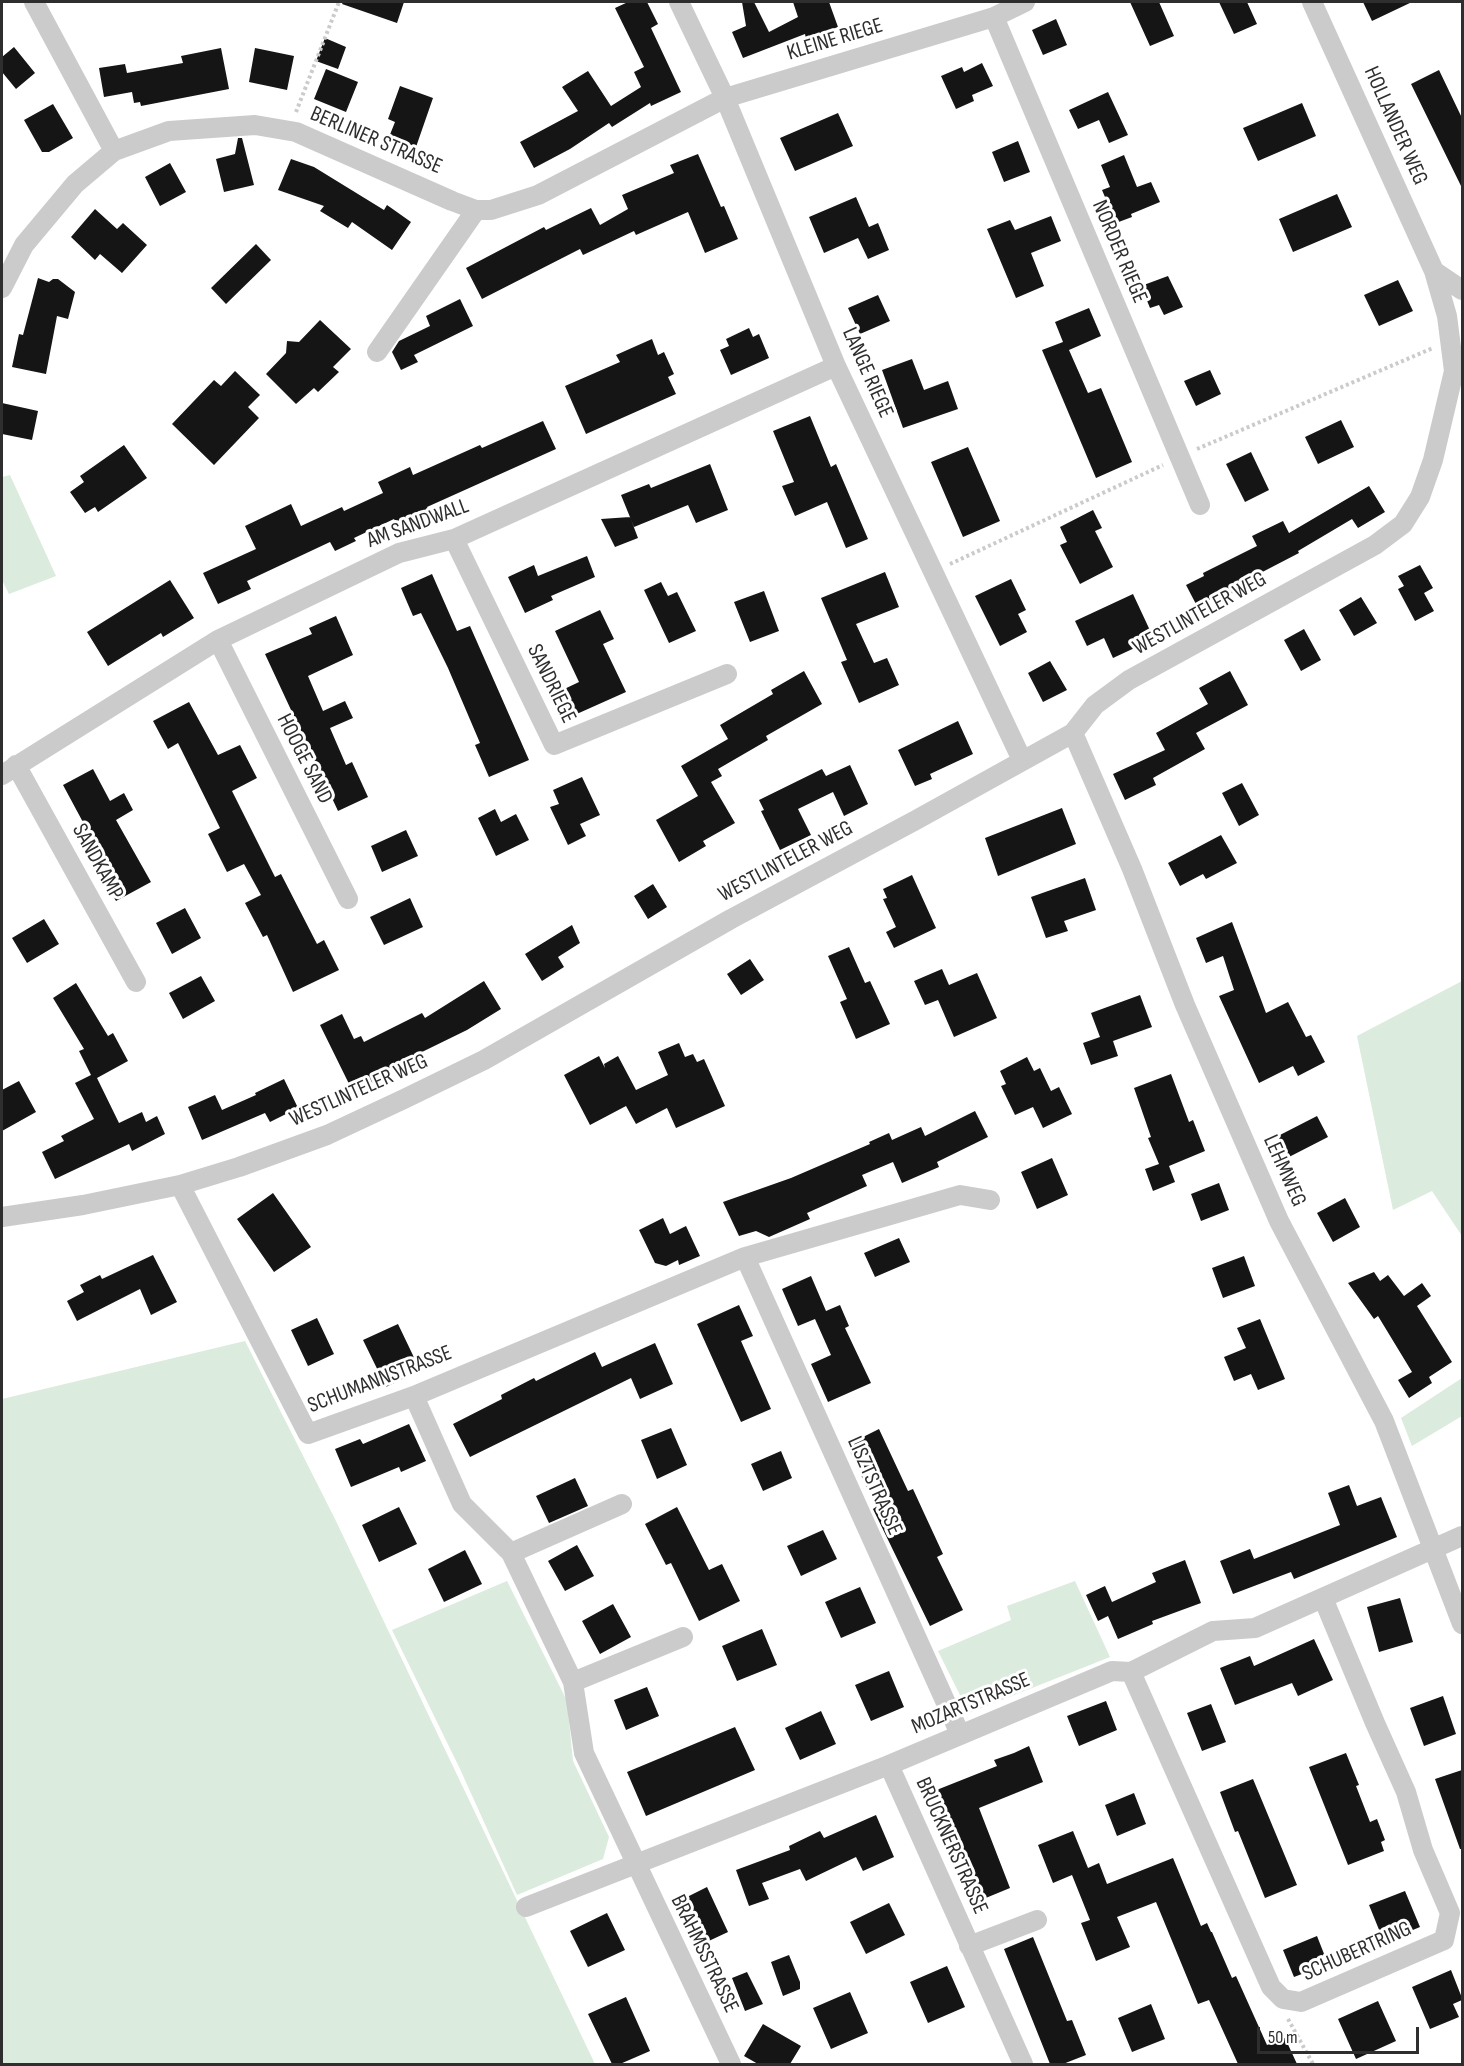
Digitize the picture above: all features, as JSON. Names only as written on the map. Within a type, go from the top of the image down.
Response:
[{"type":"street","points":[[34,2],[114,151]]},
{"type":"street","name":"LANGE RIEGE","points":[[679,2],[725,98],[836,366],[1022,760]]},
{"type":"street","name":"KLEINE RIEGE","points":[[725,98],[994,17],[1025,2]]},
{"type":"street","name":"HOLLANDER WEG","points":[[1312,2],[1434,271]]},
{"type":"street","name":"NORDER RIEGE","points":[[994,17],[1200,505]]},
{"type":"street","points":[[377,352],[476,210],[491,210],[538,195],[725,98]]},
{"type":"street","name":"BERLINER STRASSE","points":[[2,288],[24,245],[75,184],[114,151],[169,131],[255,125],[296,132],[476,210]]},
{"type":"street","points":[[1434,271],[1462,290]]},
{"type":"street","name":"WESTLINTELER WEG","points":[[2,1217],[83,1205],[180,1185],[239,1167],[327,1135],[484,1060],[731,919],[1073,733],[1095,705],[1129,680],[1375,545],[1402,524],[1420,497],[1433,460],[1458,365],[1448,316],[1434,271]]},
{"type":"street","name":"AM SANDWALL","points":[[9,770],[218,640],[399,553],[454,539],[836,366]]},
{"type":"street","name":"SANDRIEGE","points":[[454,539],[554,745],[727,674]]},
{"type":"street","name":"HOOGE SAND","points":[[218,640],[348,899]]},
{"type":"street","name":"LEHMWEG","points":[[1073,733],[1132,869],[1185,1005],[1275,1210],[1384,1421],[1462,1624]]},
{"type":"street","name":"SANDKAMP","points":[[9,770],[136,982]]},
{"type":"street","name":"SCHUMANNSTRASSE","points":[[180,1185],[308,1434],[414,1396],[745,1257]]},
{"type":"street","points":[[745,1257],[960,1195],[990,1200]]},
{"type":"street","name":"LISZTSTRASSE","points":[[745,1257],[960,1734]]},
{"type":"street","name":"BRAHMSSTRASSE","points":[[414,1396],[462,1504],[511,1553],[573,1682],[584,1754],[634,1864],[731,2064]]},
{"type":"street","points":[[511,1553],[622,1504]]},
{"type":"street","name":"MOZARTSTRASSE","points":[[526,1907],[890,1765],[1112,1671],[1131,1672],[1213,1631],[1255,1628],[1462,1536]]},
{"type":"street","name":"SCHUBERTRING","points":[[1131,1672],[1270,1987],[1283,2000],[1301,2002],[1443,1940],[1450,1913],[1423,1850],[1406,1792],[1323,1598]]},
{"type":"street","points":[[573,1682],[683,1637]]},
{"type":"street","name":"BRUCKNERSTRASSE","points":[[890,1765],[1023,2064]]},
{"type":"street","name":"BRUCKNERSTRASSE","points":[[969,1946],[1037,1920]]},
{"type":"path","points":[[288,130],[339,2]]},
{"type":"path","points":[[1286,2016],[1313,2064]]},
{"type":"green space","points":[[10,475],[56,576],[9,594],[2,580],[2,477]]},
{"type":"green space","points":[[1462,981],[1462,1236],[1432,1191],[1393,1210],[1357,1036]]},
{"type":"green space","points":[[245,1341],[335,1519],[595,2064],[2,2064],[2,1399]]},
{"type":"green space","points":[[1462,1378],[1462,1416],[1412,1446],[1401,1418]]},
{"type":"green space","points":[[507,1581],[567,1701],[573,1761],[609,1837],[603,1859],[517,1895],[460,1769],[392,1630]]},
{"type":"green space","points":[[1075,1581],[1110,1657],[969,1713],[938,1651],[1011,1620],[1007,1606]]},
{"type":"building","points":[[343,2],[404,2],[397,23],[342,4]]},
{"type":"building","points":[[628,2],[647,2],[658,24],[651,28],[681,92],[651,106],[650,103],[612,127],[609,123],[570,149],[534,168],[520,142],[578,111],[562,87],[588,71],[611,106],[641,87],[634,72],[644,67],[615,8]]},
{"type":"building","points":[[742,2],[754,2],[769,32],[798,17],[793,2],[829,2],[838,27],[806,39],[805,34],[743,58],[732,32],[746,26]]},
{"type":"building","points":[[1130,2],[1159,2],[1174,36],[1150,46]]},
{"type":"building","points":[[1219,2],[1247,2],[1257,24],[1234,34]]},
{"type":"building","points":[[1363,2],[1412,2],[1372,21]]},
{"type":"building","points":[[1056,19],[1067,45],[1043,55],[1032,30]]},
{"type":"building","points":[[325,38],[346,47],[338,69],[316,61]]},
{"type":"building","points":[[14,47],[35,73],[16,89],[2,72],[2,57]]},
{"type":"building","points":[[221,48],[229,89],[141,106],[140,102],[134,103],[132,92],[104,97],[99,68],[125,64],[127,73],[183,63],[181,56]]},
{"type":"building","points":[[255,48],[294,56],[287,90],[249,82]]},
{"type":"building","points":[[982,63],[993,86],[972,95],[974,101],[956,109],[941,76],[962,67],[964,72]]},
{"type":"building","points":[[326,69],[358,82],[346,112],[314,99]]},
{"type":"building","points":[[1439,70],[1462,118],[1462,188],[1411,84]]},
{"type":"building","points":[[400,86],[433,98],[416,147],[389,137],[395,122],[388,119]]},
{"type":"building","points":[[1108,92],[1128,135],[1109,143],[1099,120],[1078,129],[1069,110]]},
{"type":"building","points":[[1302,103],[1316,136],[1258,161],[1243,128]]},
{"type":"building","points":[[53,104],[73,138],[49,152],[42,152],[24,120]]},
{"type":"building","points":[[838,113],[853,146],[795,171],[780,138]]},
{"type":"building","points":[[238,138],[242,138],[254,185],[224,192],[216,159],[235,154]]},
{"type":"building","points":[[1018,141],[1030,172],[1004,182],[992,152]]},
{"type":"building","points":[[698,154],[738,239],[705,253],[688,212],[636,235],[634,231],[583,255],[580,249],[482,299],[466,268],[544,227],[546,230],[591,208],[600,225],[628,209],[622,195],[674,173],[670,165]]},
{"type":"building","points":[[1124,155],[1137,187],[1151,182],[1160,202],[1116,223],[1102,190],[1110,187],[1101,165]]},
{"type":"building","points":[[291,159],[314,167],[384,210],[387,205],[411,222],[392,250],[352,222],[348,228],[320,211],[324,206],[278,190]]},
{"type":"building","points":[[170,163],[186,192],[160,206],[145,177]]},
{"type":"building","points":[[1337,194],[1352,227],[1293,252],[1279,219]]},
{"type":"building","points":[[856,197],[869,227],[878,223],[889,250],[868,259],[858,238],[824,253],[809,217]]},
{"type":"building","points":[[95,209],[117,229],[123,223],[147,245],[122,273],[100,254],[95,260],[71,237]]},
{"type":"building","points":[[1051,216],[1061,241],[1031,253],[1044,286],[1016,298],[987,229],[1010,220],[1015,230]]},
{"type":"building","points":[[256,244],[271,260],[226,304],[211,288]]},
{"type":"building","points":[[1168,276],[1183,307],[1164,315],[1159,305],[1150,308],[1141,286]]},
{"type":"building","points":[[38,278],[49,282],[58,279],[75,292],[68,319],[57,316],[46,374],[12,367],[19,334],[23,335]]},
{"type":"building","points":[[1398,280],[1413,311],[1379,326],[1364,295]]},
{"type":"building","points":[[878,295],[890,321],[860,334],[848,308]]},
{"type":"building","points":[[460,299],[473,326],[414,355],[418,362],[401,370],[392,352],[399,341],[430,326],[426,316]]},
{"type":"building","points":[[1089,308],[1101,336],[1069,350],[1088,393],[1101,388],[1132,462],[1096,478],[1042,350],[1063,342],[1055,322]]},
{"type":"building","points":[[320,320],[351,349],[333,367],[339,372],[318,392],[314,388],[296,404],[266,374],[286,353],[287,341],[299,342]]},
{"type":"building","points":[[749,328],[753,337],[759,334],[769,358],[731,375],[720,350],[729,346],[726,339]]},
{"type":"building","points":[[652,339],[658,355],[664,352],[674,374],[668,377],[676,394],[586,434],[565,386],[620,362],[616,355]]},
{"type":"building","points":[[912,359],[924,390],[948,381],[958,409],[903,428],[882,370]]},
{"type":"building","points":[[1210,370],[1221,394],[1196,406],[1184,381]]},
{"type":"building","points":[[235,371],[260,395],[248,407],[259,418],[214,465],[172,424],[214,380],[221,386]]},
{"type":"building","points":[[2,403],[38,411],[32,440],[2,434]]},
{"type":"building","points":[[810,416],[831,467],[836,464],[868,539],[846,548],[827,502],[795,516],[782,486],[794,482],[773,431]]},
{"type":"building","points":[[1341,420],[1354,447],[1318,464],[1305,437]]},
{"type":"building","points":[[543,421],[556,449],[396,523],[394,519],[354,538],[356,541],[335,551],[330,542],[247,581],[251,589],[218,604],[203,573],[256,549],[245,526],[291,504],[301,526],[342,507],[344,511],[383,493],[378,482],[410,467],[413,475],[480,445],[482,448]]},
{"type":"building","points":[[124,445],[147,478],[98,512],[95,507],[85,513],[70,492],[84,482],[80,476]]},
{"type":"building","points":[[968,447],[1000,521],[963,537],[931,462]]},
{"type":"building","points":[[1251,452],[1269,490],[1245,502],[1226,464]]},
{"type":"building","points":[[710,464],[728,510],[696,523],[688,505],[634,527],[621,495],[649,484],[651,488]]},
{"type":"building","points":[[1369,486],[1385,512],[1358,528],[1352,519],[1298,551],[1299,553],[1247,580],[1249,584],[1227,596],[1225,592],[1197,606],[1186,585],[1204,576],[1203,573],[1257,546],[1252,536],[1283,521],[1289,533]]},
{"type":"building","points":[[1093,510],[1102,528],[1095,531],[1113,567],[1080,584],[1060,545],[1067,542],[1060,527]]},
{"type":"building","points":[[630,517],[638,538],[615,547],[601,519]]},
{"type":"building","points":[[587,556],[595,577],[551,596],[553,600],[525,613],[508,577],[534,565],[538,576]]},
{"type":"building","points":[[1420,565],[1433,588],[1424,593],[1434,611],[1415,621],[1398,589],[1404,586],[1398,576]]},
{"type":"building","points":[[885,572],[899,607],[856,624],[874,663],[887,658],[899,685],[859,703],[841,662],[847,660],[821,598]]},
{"type":"building","points":[[432,574],[457,631],[470,626],[529,760],[489,777],[475,745],[480,743],[448,668],[421,613],[413,616],[401,588]]},
{"type":"building","points":[[1011,579],[1026,610],[1018,614],[1027,632],[1000,646],[975,596]]},
{"type":"building","points":[[170,580],[194,618],[163,637],[161,633],[108,666],[87,632]]},
{"type":"building","points":[[661,582],[668,596],[677,592],[696,631],[669,643],[644,590]]},
{"type":"building","points":[[764,591],[779,631],[750,642],[734,602]]},
{"type":"building","points":[[1133,594],[1154,639],[1113,658],[1104,638],[1087,646],[1075,621]]},
{"type":"building","points":[[1361,597],[1377,623],[1354,636],[1339,610]]},
{"type":"building","points":[[600,610],[614,639],[603,644],[626,692],[570,717],[558,692],[579,682],[555,631]]},
{"type":"building","points":[[336,616],[353,655],[308,676],[323,711],[345,701],[353,718],[330,728],[346,765],[352,762],[368,797],[338,811],[265,654],[312,634],[309,628]]},
{"type":"building","points":[[1304,629],[1321,660],[1301,671],[1284,640]]},
{"type":"building","points":[[1050,661],[1067,690],[1043,702],[1028,673]]},
{"type":"building","points":[[804,671],[822,704],[766,736],[768,740],[718,769],[722,776],[711,782],[735,823],[703,841],[706,846],[679,862],[656,820],[698,796],[681,766],[728,739],[720,725],[773,694],[771,690]]},
{"type":"building","points":[[1230,671],[1248,705],[1196,733],[1205,749],[1153,778],[1156,785],[1125,800],[1113,774],[1165,750],[1156,733],[1208,704],[1199,688]]},
{"type":"building","points":[[189,702],[218,755],[240,745],[257,778],[232,791],[275,877],[281,874],[317,944],[324,940],[339,970],[293,992],[267,935],[263,937],[245,903],[261,895],[244,864],[227,872],[208,834],[220,828],[178,743],[168,749],[153,721]]},
{"type":"building","points":[[958,721],[973,754],[930,774],[932,779],[915,786],[898,750]]},
{"type":"building","points":[[850,765],[868,804],[844,816],[833,792],[798,809],[811,835],[780,850],[761,811],[764,810],[759,800],[822,769],[826,776]]},
{"type":"building","points":[[93,769],[110,801],[124,793],[133,810],[116,820],[151,882],[116,901],[91,857],[99,852],[63,785]]},
{"type":"building","points":[[582,777],[600,815],[580,824],[586,836],[568,845],[550,807],[559,804],[553,790]]},
{"type":"building","points":[[1242,783],[1259,815],[1239,826],[1222,793]]},
{"type":"building","points":[[1062,808],[1076,844],[998,876],[985,838]]},
{"type":"building","points":[[495,809],[501,822],[516,814],[529,840],[496,856],[478,818]]},
{"type":"building","points":[[406,830],[418,856],[382,872],[371,846]]},
{"type":"building","points":[[1221,835],[1237,863],[1206,879],[1203,874],[1180,886],[1168,863]]},
{"type":"building","points":[[912,875],[936,928],[894,948],[886,932],[896,927],[883,899],[887,898],[883,889]]},
{"type":"building","points":[[1085,878],[1096,910],[1064,921],[1068,931],[1046,938],[1031,897]]},
{"type":"building","points":[[653,884],[667,907],[648,919],[634,896]]},
{"type":"building","points":[[410,898],[423,927],[384,945],[370,917]]},
{"type":"building","points":[[185,908],[201,938],[172,954],[156,923]]},
{"type":"building","points":[[44,919],[59,944],[27,963],[12,938]]},
{"type":"building","points":[[1232,922],[1266,1013],[1288,1002],[1306,1037],[1311,1035],[1325,1062],[1298,1076],[1293,1066],[1259,1083],[1219,996],[1234,990],[1223,956],[1206,963],[1196,938]]},
{"type":"building","points":[[572,925],[580,943],[558,957],[564,967],[542,981],[525,954]]},
{"type":"building","points":[[849,947],[865,983],[870,981],[890,1024],[856,1039],[840,1002],[847,999],[828,956]]},
{"type":"building","points":[[750,959],[764,980],[741,995],[727,974]]},
{"type":"building","points":[[942,969],[949,985],[977,973],[997,1018],[954,1037],[938,1000],[925,1005],[914,981]]},
{"type":"building","points":[[201,976],[215,1001],[183,1019],[169,993]]},
{"type":"building","points":[[484,981],[501,1009],[467,1030],[379,1073],[381,1078],[353,1092],[320,1025],[342,1014],[354,1039],[361,1036],[364,1042],[422,1013],[425,1018]]},
{"type":"building","points":[[76,983],[108,1036],[113,1033],[128,1061],[97,1078],[119,1123],[142,1112],[146,1122],[157,1116],[165,1134],[132,1151],[129,1144],[55,1179],[42,1152],[64,1141],[61,1136],[94,1119],[75,1083],[91,1075],[79,1051],[84,1049],[53,998]]},
{"type":"building","points":[[1140,995],[1152,1027],[1113,1041],[1118,1056],[1091,1065],[1083,1043],[1100,1037],[1091,1013]]},
{"type":"building","points":[[679,1043],[685,1057],[693,1054],[697,1062],[704,1059],[725,1106],[676,1128],[667,1108],[636,1124],[626,1106],[590,1125],[564,1075],[599,1056],[605,1068],[604,1064],[618,1056],[636,1090],[668,1075],[658,1052]]},
{"type":"building","points":[[1027,1057],[1034,1071],[1040,1068],[1051,1091],[1059,1087],[1072,1114],[1043,1128],[1033,1107],[1015,1115],[1001,1086],[1006,1084],[1000,1071]]},
{"type":"building","points":[[1171,1074],[1189,1122],[1193,1120],[1205,1151],[1169,1166],[1175,1182],[1153,1191],[1145,1169],[1159,1164],[1148,1138],[1151,1137],[1134,1088]]},
{"type":"building","points":[[284,1079],[298,1108],[270,1122],[265,1113],[202,1140],[188,1107],[215,1095],[222,1110]]},
{"type":"building","points":[[19,1081],[36,1112],[2,1131],[2,1090]]},
{"type":"building","points":[[975,1111],[988,1137],[937,1162],[939,1167],[902,1183],[893,1162],[862,1175],[867,1186],[807,1213],[810,1219],[769,1237],[756,1231],[739,1236],[723,1202],[791,1178],[870,1144],[869,1142],[889,1133],[892,1140],[921,1127],[925,1136]]},
{"type":"building","points":[[1317,1116],[1328,1137],[1289,1157],[1278,1136]]},
{"type":"building","points":[[1052,1158],[1068,1195],[1037,1209],[1021,1172]]},
{"type":"building","points":[[1219,1183],[1229,1210],[1201,1221],[1191,1194]]},
{"type":"building","points":[[273,1193],[311,1247],[274,1272],[237,1219]]},
{"type":"building","points":[[1345,1198],[1360,1227],[1333,1242],[1317,1213]]},
{"type":"building","points":[[663,1218],[670,1234],[686,1226],[700,1256],[679,1265],[678,1260],[666,1266],[655,1263],[639,1230]]},
{"type":"building","points":[[899,1238],[910,1262],[875,1277],[864,1253]]},
{"type":"building","points":[[153,1255],[177,1302],[151,1315],[140,1289],[77,1321],[67,1301],[84,1292],[80,1285],[100,1275],[102,1279]]},
{"type":"building","points":[[1244,1256],[1255,1286],[1223,1298],[1212,1268]]},
{"type":"building","points":[[1374,1272],[1380,1281],[1388,1275],[1404,1296],[1422,1283],[1431,1296],[1417,1306],[1452,1362],[1429,1377],[1432,1383],[1409,1398],[1398,1380],[1412,1372],[1378,1316],[1374,1319],[1348,1283]]},
{"type":"building","points":[[811,1276],[826,1311],[840,1305],[849,1326],[845,1328],[871,1383],[828,1402],[811,1364],[831,1355],[815,1319],[798,1326],[782,1289]]},
{"type":"building","points":[[739,1305],[753,1336],[741,1341],[771,1409],[741,1422],[697,1324]]},
{"type":"building","points":[[317,1318],[334,1354],[308,1366],[291,1330]]},
{"type":"building","points":[[1260,1319],[1285,1379],[1258,1390],[1251,1374],[1234,1381],[1224,1357],[1246,1348],[1237,1328]]},
{"type":"building","points":[[398,1324],[420,1370],[386,1387],[363,1340]]},
{"type":"building","points":[[655,1343],[673,1384],[640,1399],[631,1378],[470,1457],[453,1424],[502,1399],[501,1395],[534,1378],[536,1381],[595,1352],[602,1367]]},
{"type":"building","points":[[409,1424],[426,1461],[401,1472],[399,1467],[351,1487],[335,1449],[360,1439],[363,1444]]},
{"type":"building","points":[[671,1428],[687,1465],[657,1479],[641,1440]]},
{"type":"building","points":[[879,1429],[908,1491],[913,1489],[943,1554],[937,1557],[963,1610],[930,1626],[873,1509],[876,1507],[847,1445]]},
{"type":"building","points":[[781,1451],[792,1478],[763,1491],[751,1464]]},
{"type":"building","points":[[575,1478],[588,1506],[549,1523],[536,1496]]},
{"type":"building","points":[[1349,1485],[1357,1506],[1381,1497],[1397,1537],[1294,1579],[1291,1572],[1233,1594],[1220,1561],[1250,1549],[1254,1559],[1340,1525],[1328,1493]]},
{"type":"building","points":[[399,1507],[417,1544],[379,1562],[362,1525]]},
{"type":"building","points":[[677,1507],[709,1570],[722,1564],[740,1601],[699,1621],[671,1563],[666,1565],[645,1524]]},
{"type":"building","points":[[823,1530],[837,1559],[801,1576],[787,1546]]},
{"type":"building","points":[[577,1545],[594,1576],[565,1591],[548,1561]]},
{"type":"building","points":[[465,1550],[482,1584],[444,1602],[428,1569]]},
{"type":"building","points":[[1185,1560],[1201,1603],[1152,1621],[1153,1624],[1118,1639],[1108,1616],[1098,1621],[1086,1595],[1105,1586],[1112,1602],[1156,1582],[1152,1573]]},
{"type":"building","points":[[860,1587],[876,1623],[841,1638],[825,1602]]},
{"type":"building","points":[[1400,1598],[1413,1642],[1379,1652],[1367,1607]]},
{"type":"building","points":[[613,1604],[631,1637],[600,1654],[582,1621]]},
{"type":"building","points":[[762,1629],[777,1665],[737,1681],[722,1646]]},
{"type":"building","points":[[1314,1639],[1333,1680],[1298,1696],[1292,1683],[1235,1705],[1220,1668],[1250,1656],[1254,1666]]},
{"type":"building","points":[[889,1671],[904,1707],[871,1721],[855,1685]]},
{"type":"building","points":[[647,1687],[659,1716],[626,1730],[614,1700]]},
{"type":"building","points":[[1443,1696],[1456,1734],[1424,1746],[1410,1708]]},
{"type":"building","points":[[1106,1701],[1117,1730],[1079,1746],[1067,1716]]},
{"type":"building","points":[[1211,1704],[1226,1742],[1202,1751],[1187,1713]]},
{"type":"building","points":[[821,1711],[836,1744],[800,1760],[785,1728]]},
{"type":"building","points":[[735,1727],[755,1770],[646,1816],[627,1772]]},
{"type":"building","points":[[1029,1746],[1043,1782],[979,1808],[1010,1888],[976,1902],[948,1832],[945,1833],[929,1793],[997,1766],[994,1760]]},
{"type":"building","points":[[1346,1753],[1370,1822],[1377,1819],[1385,1840],[1381,1842],[1384,1851],[1348,1865],[1309,1767]]},
{"type":"building","points":[[1462,1770],[1462,1849],[1460,1849],[1435,1779]]},
{"type":"building","points":[[1253,1779],[1297,1885],[1265,1898],[1238,1831],[1235,1832],[1220,1792]]},
{"type":"building","points":[[1134,1793],[1146,1824],[1117,1836],[1105,1805]]},
{"type":"building","points":[[876,1815],[894,1857],[863,1871],[856,1857],[806,1881],[800,1869],[762,1883],[769,1899],[749,1906],[736,1870],[790,1850],[789,1846],[820,1831],[824,1838]]},
{"type":"building","points":[[1073,1831],[1088,1868],[1099,1863],[1107,1884],[1173,1858],[1201,1926],[1207,1923],[1212,1932],[1232,1978],[1236,1976],[1267,2045],[1285,2038],[1297,2064],[1238,2064],[1209,2000],[1198,2004],[1156,1902],[1117,1917],[1130,1947],[1096,1961],[1081,1923],[1090,1920],[1072,1875],[1053,1883],[1038,1845]]},
{"type":"building","points":[[707,1887],[728,1932],[696,1947],[675,1903]]},
{"type":"building","points":[[1405,1891],[1420,1927],[1384,1942],[1369,1905]]},
{"type":"building","points":[[889,1903],[905,1935],[866,1954],[850,1922]]},
{"type":"building","points":[[607,1913],[625,1950],[588,1967],[570,1931]]},
{"type":"building","points":[[1317,1936],[1328,1964],[1294,1977],[1283,1950]]},
{"type":"building","points":[[1033,1937],[1067,2021],[1072,2020],[1086,2055],[1063,2064],[1050,2064],[1004,1949]]},
{"type":"building","points":[[789,1955],[800,1982],[800,1989],[783,1996],[771,1962]]},
{"type":"building","points":[[947,1966],[965,2007],[928,2023],[910,1982]]},
{"type":"building","points":[[1451,1970],[1462,1998],[1453,2004],[1459,2017],[1430,2029],[1412,1987]]},
{"type":"building","points":[[747,1972],[763,2004],[745,2011],[732,1978]]},
{"type":"building","points":[[850,1992],[868,2033],[831,2049],[813,2008]]},
{"type":"building","points":[[626,1997],[650,2051],[620,2064],[612,2064],[588,2014]]},
{"type":"building","points":[[1378,2001],[1396,2041],[1356,2059],[1338,2019]]},
{"type":"building","points":[[1151,2004],[1165,2039],[1132,2052],[1118,2018]]},
{"type":"building","points":[[763,2024],[801,2046],[790,2064],[758,2064],[744,2056]]}]
